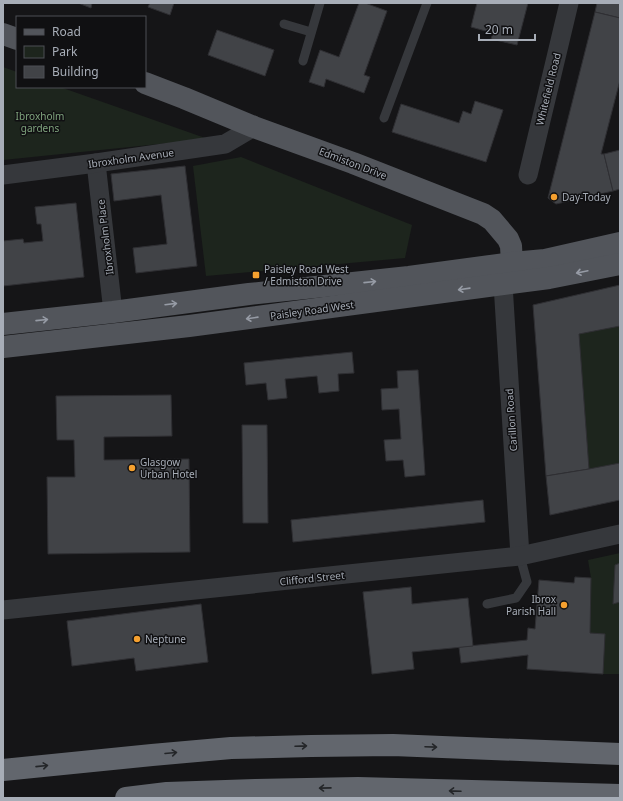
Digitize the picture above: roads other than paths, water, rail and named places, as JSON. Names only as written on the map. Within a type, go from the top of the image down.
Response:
[{"type":"highway","points":[[3,770],[231,748],[295,746],[394,745],[620,754]]},
{"type":"highway","points":[[126,798],[167,793],[358,788],[620,795]]},
{"type":"main road","points":[[3,34],[16,39]]},
{"type":"main road","name":"Edmiston Drive","points":[[146,83],[254,127],[353,163],[483,214],[492,220],[508,239],[511,246],[512,263],[503,284]]},
{"type":"main road","name":"Paisley Road West","points":[[3,347],[249,294],[409,278],[512,263],[545,260],[620,243]]},
{"type":"main road","name":"Paisley Road West","points":[[3,324],[115,323],[189,326],[549,278],[620,264]]},
{"type":"street","name":"Whitefield Road","points":[[528,175],[569,3]]},
{"type":"street","name":"Ibroxholm Avenue","points":[[3,175],[225,144],[254,127]]},
{"type":"street","name":"Ibroxholm Place","points":[[96,163],[115,323]]},
{"type":"street","name":"Carillon Road","points":[[503,284],[520,556]]},
{"type":"street","name":"Clifford Street","points":[[3,610],[520,556],[620,534]]},
{"type":"lane","points":[[303,61],[320,3]]},
{"type":"lane","points":[[384,118],[427,3]]},
{"type":"lane","points":[[284,24],[311,32]]},
{"type":"lane","points":[[487,604],[516,598],[527,582],[520,556]]},
{"type":"place","name":"Day-Today","points":[[554,197]]},
{"type":"place","name":"Paisley Road West / Edmiston Drive","points":[[256,275]]},
{"type":"place","name":"Glasgow Urban Hotel","points":[[132,468]]},
{"type":"place","name":"Ibrox Parish Hall","points":[[564,605]]},
{"type":"place","name":"Neptune","points":[[137,639]]},
{"type":"park label","name":"Ibroxholm gardens","points":[[40,122]]}]
